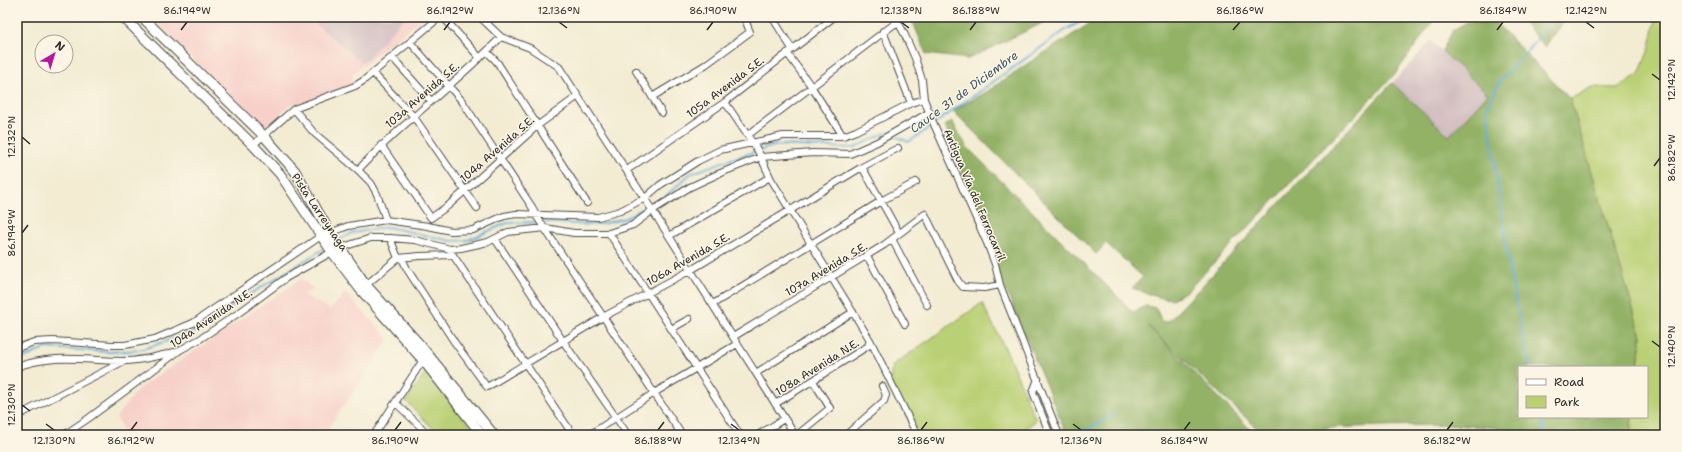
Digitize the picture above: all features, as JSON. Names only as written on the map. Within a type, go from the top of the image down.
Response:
[{"type":"main road","name":"Pista Larreynaga","points":[[123,17],[253,145],[280,174],[336,249],[421,346],[494,435]]},
{"type":"main road","name":"Pista Larreynaga","points":[[142,17],[264,136],[295,171],[326,236]]},
{"type":"main road","name":"Pista Larreynaga","points":[[336,249],[360,289],[423,360],[482,435]]},
{"type":"street","points":[[253,145],[294,109],[355,86],[442,17],[480,58]]},
{"type":"street","points":[[480,17],[501,37],[530,48],[559,67],[652,208],[784,419],[796,435],[830,408],[813,381]]},
{"type":"street","points":[[652,96],[705,65],[750,32],[744,17]]},
{"type":"street","points":[[772,17],[789,51],[843,136]]},
{"type":"street","name":"105a Avenida S.E.","points":[[627,170],[725,102],[833,17]]},
{"type":"street","points":[[748,136],[883,31],[896,19]]},
{"type":"street","name":"Antigua Vía del Ferrocarril","points":[[896,19],[915,58],[922,80],[924,100],[967,202],[987,243],[995,264],[1000,285],[1060,435]]},
{"type":"street","points":[[883,31],[911,103]]},
{"type":"street","name":"103a Avenida S.E.","points":[[358,170],[381,145],[487,52],[501,37]]},
{"type":"street","points":[[410,42],[462,101],[682,435]]},
{"type":"street","points":[[487,52],[496,62],[587,203]]},
{"type":"street","points":[[392,57],[431,101]]},
{"type":"street","points":[[636,71],[662,113]]},
{"type":"street","points":[[373,73],[414,117],[477,208]]},
{"type":"street","name":"104a Avenida S.E.","points":[[381,145],[430,218],[449,205],[537,126],[578,96]]},
{"type":"street","points":[[366,285],[400,258],[453,255],[461,248],[488,242],[508,232],[540,221],[598,217],[620,211],[646,200],[660,185],[698,161],[720,150],[783,136],[843,136],[911,103],[924,100]]},
{"type":"street","points":[[725,102],[753,142],[770,177],[853,312],[917,435]]},
{"type":"street","points":[[294,109],[314,133],[358,170],[371,183],[377,194],[386,220]]},
{"type":"street","points":[[17,348],[34,342],[53,341],[125,345],[174,332],[193,323],[326,236],[348,226],[386,220],[428,226],[450,231],[473,230],[504,216],[516,214],[574,233],[609,233],[633,226],[652,208],[697,184],[761,157],[813,153],[850,154],[890,135],[928,110]]},
{"type":"street","name":"106a Avenida S.E.","points":[[400,258],[487,387],[603,317],[691,270],[862,167],[898,148]]},
{"type":"street","points":[[862,167],[899,233]]},
{"type":"street","points":[[669,236],[770,177]]},
{"type":"street","points":[[713,304],[881,201],[916,182]]},
{"type":"street","name":"107a Avenida S.E.","points":[[734,337],[867,256],[925,214],[958,281],[964,287],[984,288],[1000,285]]},
{"type":"street","points":[[609,233],[740,435]]},
{"type":"street","name":"104a Avenida N.E.","points":[[64,435],[180,350],[200,339],[228,320],[286,278],[336,249],[371,238],[415,240],[450,249],[461,248]]},
{"type":"street","points":[[390,238],[400,258]]},
{"type":"street","points":[[495,239],[628,435]]},
{"type":"street","points":[[892,239],[927,305]]},
{"type":"street","points":[[453,255],[524,364],[573,435]]},
{"type":"street","points":[[867,256],[905,324]]},
{"type":"street","points":[[756,373],[853,312]]},
{"type":"street","points":[[671,329],[689,319]]},
{"type":"street","name":"108a Avenida N.E.","points":[[776,404],[869,343]]},
{"type":"street","points":[[588,435],[654,393],[738,344]]},
{"type":"street","points":[[17,367],[34,361],[60,358],[124,361],[147,359],[180,350]]},
{"type":"street","points":[[374,435],[423,360]]},
{"type":"street","points":[[17,416],[124,361]]},
{"type":"street","points":[[1038,379],[1033,392],[1050,435]]},
{"type":"street","points":[[846,435],[884,402],[886,395],[882,386]]},
{"type":"street","points":[[396,403],[429,435]]},
{"type":"street","points":[[758,435],[784,419]]},
{"type":"shaded area","points":[[152,17],[424,17],[352,74],[353,84],[314,100],[289,105],[265,129],[195,62]]},
{"type":"shaded area","points":[[322,17],[405,17],[369,57],[361,62],[316,24]]},
{"type":"shaded area","points":[[1431,41],[1488,94],[1449,136],[1392,83]]},
{"type":"shaded area","points":[[301,279],[315,290],[303,294],[330,310],[345,293],[389,339],[324,435],[125,435],[116,417],[138,389]]},
{"type":"green space","points":[[911,17],[1055,17],[968,59],[926,54]]},
{"type":"green space","points":[[1103,17],[1436,17],[1395,74],[1187,291],[1172,299],[1158,297],[1132,288],[1143,277],[1106,243],[1096,254],[953,111],[988,91],[1086,26]]},
{"type":"green space","points":[[1519,17],[1567,17],[1545,47]]},
{"type":"green space","points":[[1656,17],[1665,17],[1665,435],[1630,435],[1632,418],[1648,418],[1648,366],[1638,366],[1641,336],[1570,99],[1592,87],[1617,88],[1639,74],[1650,47]]},
{"type":"green space","points":[[1467,22],[1496,23],[1570,99],[1641,336],[1638,366],[1518,366],[1518,418],[1632,418],[1630,435],[1524,435],[1510,430],[1484,427],[1413,425],[1292,430],[1290,435],[1264,435],[1148,326],[1256,435],[1067,435],[995,264],[945,126],[952,121],[967,147],[1133,312],[1146,306],[1156,308],[1162,322],[1170,320],[1392,83],[1449,136],[1488,94],[1442,51],[1453,30]]},
{"type":"green space","points":[[982,303],[1007,352],[1036,420],[1018,435],[916,435],[890,380],[893,365]]},
{"type":"green space","points":[[426,372],[478,435],[439,435],[406,401]]},
{"type":"waterway","name":"Cauce 31 de Diciembre","points":[[892,135],[909,142],[1067,29],[1089,17]]},
{"type":"waterway","points":[[1530,366],[1511,279],[1487,107],[1500,81],[1557,17]]},
{"type":"waterway","name":"Cauce 31 de Diciembre","points":[[542,222],[590,225],[626,218],[664,198],[690,174],[725,161],[777,145],[854,148],[885,133],[888,134]]},
{"type":"waterway","points":[[338,241],[352,233],[388,227],[452,241],[468,240],[507,223],[537,222]]},
{"type":"waterway","points":[[17,361],[46,348],[111,352],[140,350],[197,331],[252,293],[325,248]]},
{"type":"waterway","points":[[1064,435],[1090,428],[1115,414]]},
{"type":"waterway","points":[[1541,418],[1545,435]]}]
